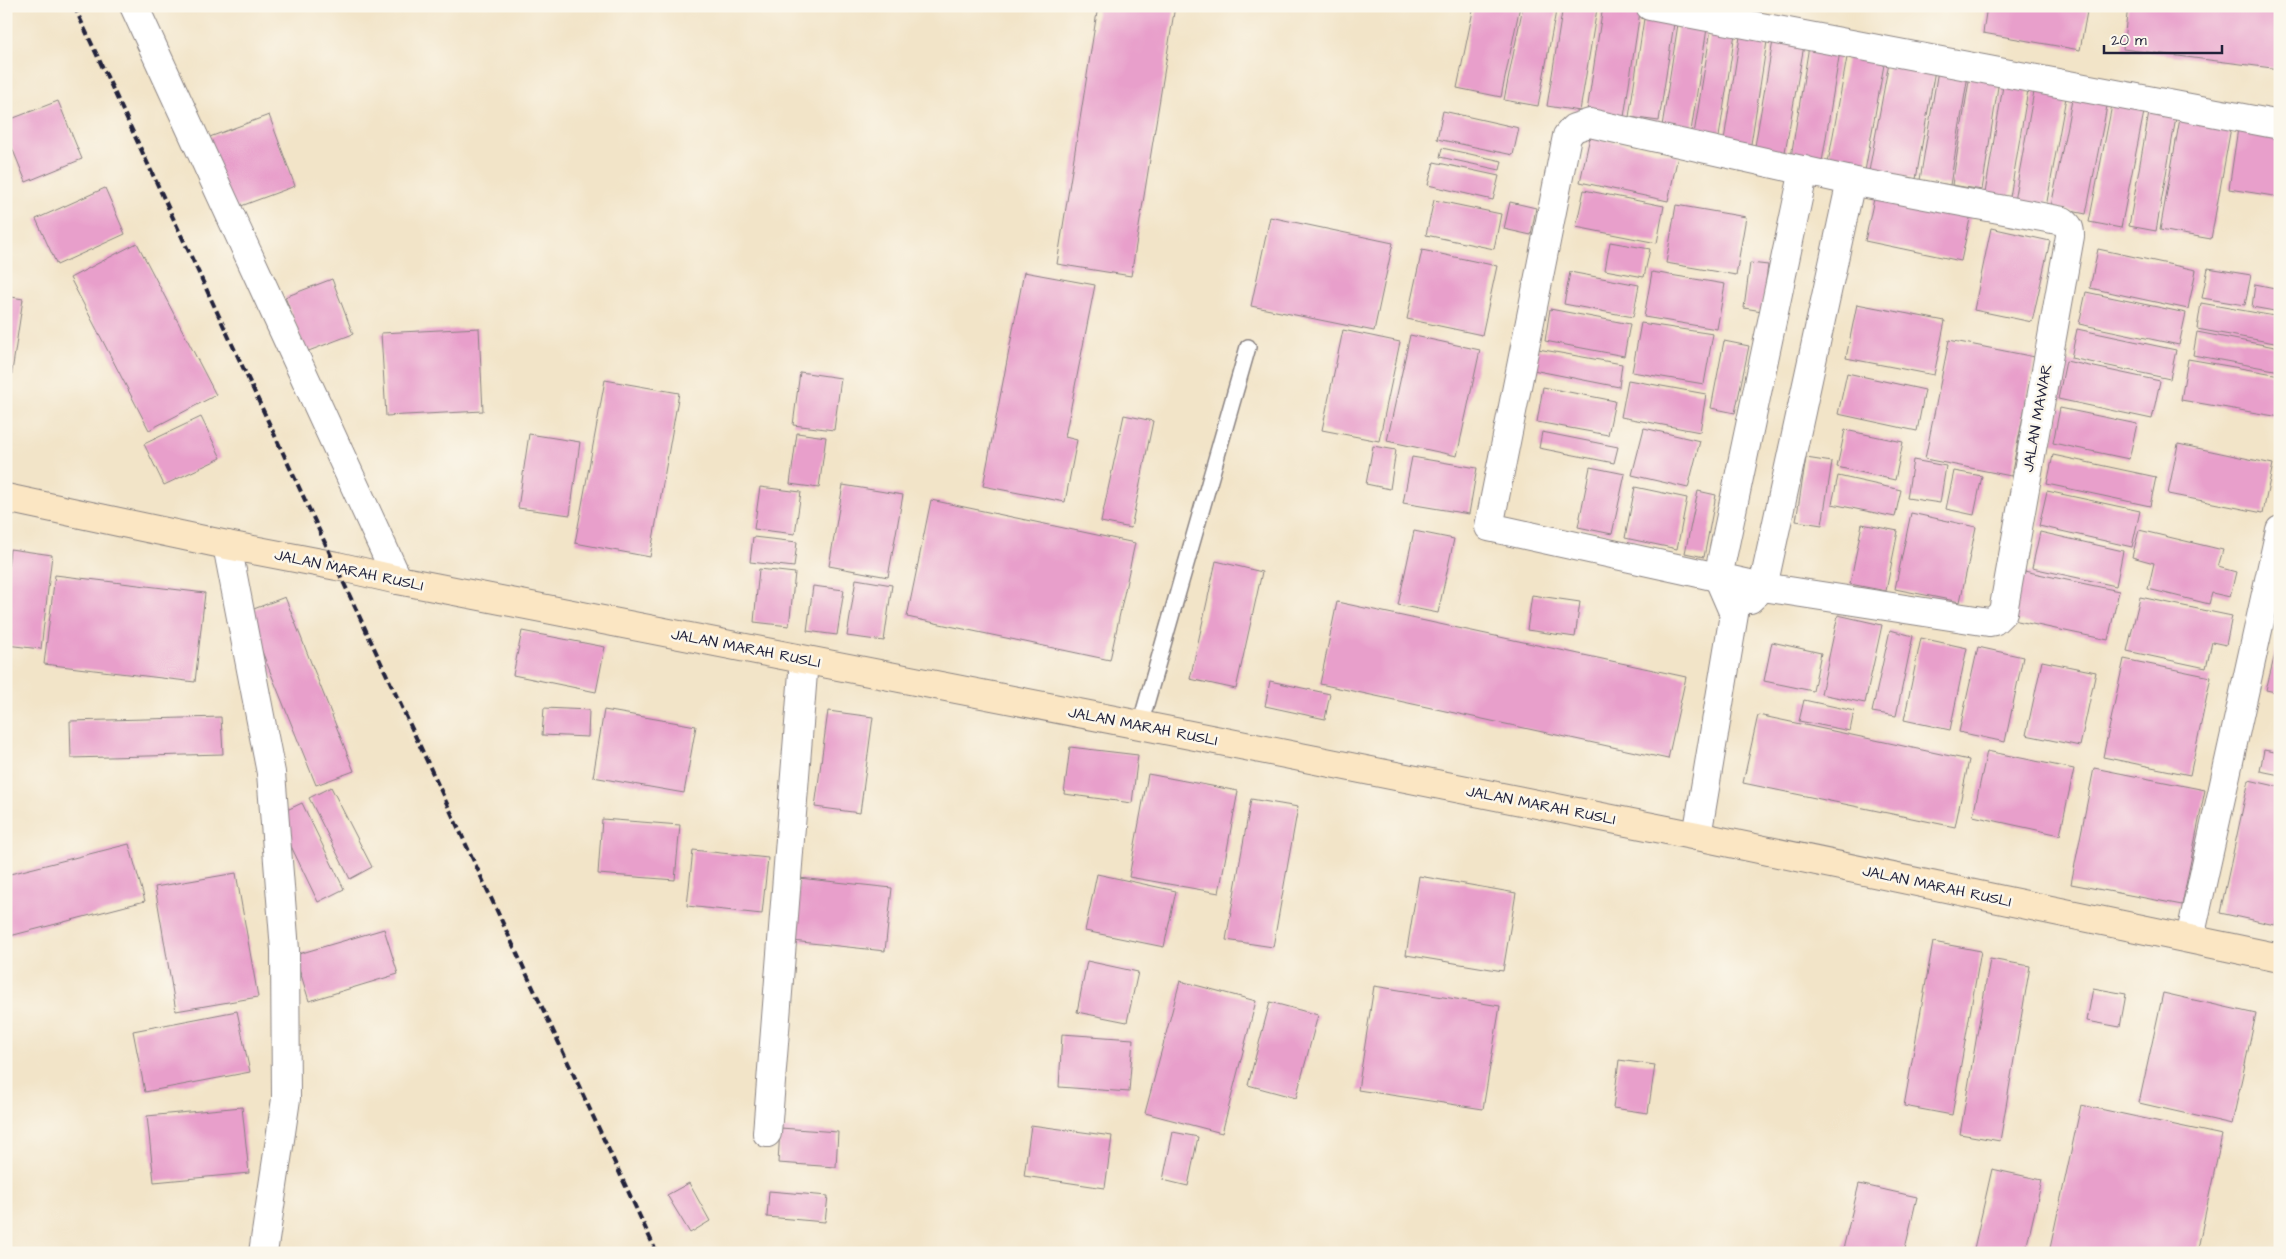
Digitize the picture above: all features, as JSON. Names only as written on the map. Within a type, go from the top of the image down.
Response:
[{"type":"main road","name":"JALAN MARAH RUSLI","points":[[6,498],[398,580],[1698,836],[2280,958]]},
{"type":"street","points":[[134,6],[398,580]]},
{"type":"street","points":[[1650,6],[2280,124]]},
{"type":"street","points":[[1734,614],[1763,587],[1852,180],[1590,124],[1574,128],[1567,136],[1489,527],[1763,587]]},
{"type":"street","points":[[1698,836],[1734,614],[1718,577],[1804,170]]},
{"type":"street","name":"JALAN MAWAR","points":[[1763,587],[1989,622],[1994,621],[2003,612],[2070,229],[2063,221],[1852,180]]},
{"type":"street","points":[[2190,938],[2280,530]]},
{"type":"street","points":[[227,545],[270,773],[285,950],[286,1099],[263,1253]]},
{"type":"street","points":[[768,1133],[804,660]]},
{"type":"lane","points":[[1140,725],[1248,347]]},
{"type":"building","points":[[1098,6],[1175,6],[1131,276],[1057,264]]},
{"type":"building","points":[[1474,6],[1520,6],[1501,97],[1457,88]]},
{"type":"building","points":[[1523,6],[1557,6],[1538,106],[1504,100]]},
{"type":"building","points":[[1563,6],[1597,9],[1580,111],[1547,106]]},
{"type":"building","points":[[1603,6],[1640,12],[1624,117],[1587,111]]},
{"type":"building","points":[[1987,6],[2088,6],[2080,50],[1983,33]]},
{"type":"building","points":[[2128,6],[2280,6],[2280,69],[2123,49]]},
{"type":"building","points":[[1645,12],[1675,17],[1659,121],[1629,117]]},
{"type":"building","points":[[1679,18],[1708,22],[1691,131],[1662,126]]},
{"type":"building","points":[[1712,23],[1736,27],[1719,137],[1694,134]]},
{"type":"building","points":[[1741,30],[1768,35],[1751,144],[1724,140]]},
{"type":"building","points":[[1774,35],[1805,40],[1785,152],[1755,146]]},
{"type":"building","points":[[1809,46],[1840,51],[1822,162],[1791,157]]},
{"type":"building","points":[[1848,52],[1885,59],[1865,171],[1828,163]]},
{"type":"building","points":[[1889,62],[1935,70],[1916,179],[1869,171]]},
{"type":"building","points":[[1938,70],[1968,75],[1950,185],[1920,180]]},
{"type":"building","points":[[1970,75],[1999,80],[1982,190],[1952,185]]},
{"type":"building","points":[[2004,80],[2029,84],[2010,197],[1985,193]]},
{"type":"building","points":[[2035,86],[2067,92],[2046,207],[2014,201]]},
{"type":"building","points":[[2073,95],[2108,101],[2086,214],[2051,207]]},
{"type":"building","points":[[2113,100],[2145,107],[2121,228],[2089,222]]},
{"type":"building","points":[[58,101],[82,159],[26,182],[6,133],[6,121]]},
{"type":"building","points":[[2150,107],[2177,112],[2156,231],[2129,226]]},
{"type":"building","points":[[1443,111],[1519,128],[1513,155],[1437,139]]},
{"type":"building","points":[[2181,113],[2232,122],[2211,239],[2160,230]]},
{"type":"building","points":[[269,115],[295,186],[233,209],[207,138]]},
{"type":"building","points":[[2238,128],[2280,135],[2280,197],[2229,189]]},
{"type":"building","points":[[1590,137],[1678,156],[1668,201],[1580,182]]},
{"type":"building","points":[[1442,148],[1502,161],[1500,170],[1440,157]]},
{"type":"building","points":[[1434,162],[1499,176],[1493,200],[1428,185]]},
{"type":"building","points":[[105,188],[125,234],[57,265],[36,219]]},
{"type":"building","points":[[1584,190],[1664,206],[1657,243],[1576,227]]},
{"type":"building","points":[[1875,194],[1971,214],[1961,261],[1865,241]]},
{"type":"building","points":[[1434,200],[1501,214],[1494,249],[1426,235]]},
{"type":"building","points":[[1510,202],[1536,208],[1531,235],[1504,229]]},
{"type":"building","points":[[1676,205],[1746,217],[1736,275],[1666,263]]},
{"type":"building","points":[[1270,217],[1393,243],[1374,331],[1251,306]]},
{"type":"building","points":[[1991,228],[2050,241],[2032,322],[1974,310]]},
{"type":"building","points":[[1610,242],[1650,249],[1644,277],[1605,270]]},
{"type":"building","points":[[137,243],[216,395],[149,430],[70,278]]},
{"type":"building","points":[[2098,249],[2196,270],[2188,309],[2090,288]]},
{"type":"building","points":[[1422,250],[1497,266],[1482,335],[1407,319]]},
{"type":"building","points":[[1750,263],[1768,265],[1762,311],[1744,308]]},
{"type":"building","points":[[2208,268],[2251,275],[2245,305],[2202,298]]},
{"type":"building","points":[[1024,272],[1095,285],[1065,437],[1077,440],[1065,502],[983,486]]},
{"type":"building","points":[[1570,272],[1639,285],[1633,317],[1564,304]]},
{"type":"building","points":[[1652,272],[1725,284],[1717,329],[1644,317]]},
{"type":"building","points":[[332,279],[353,334],[306,352],[285,297]]},
{"type":"building","points":[[2255,284],[2280,289],[2280,312],[2252,307]]},
{"type":"building","points":[[2086,292],[2186,313],[2179,345],[2079,324]]},
{"type":"building","points":[[6,296],[23,299],[7,405],[6,405]]},
{"type":"building","points":[[2201,303],[2280,317],[2280,344],[2197,329]]},
{"type":"building","points":[[1857,304],[1945,321],[1934,375],[1846,358]]},
{"type":"building","points":[[1550,309],[1630,324],[1624,356],[1545,341]]},
{"type":"building","points":[[1641,323],[1713,334],[1704,384],[1632,372]]},
{"type":"building","points":[[479,328],[483,411],[386,416],[381,333]]},
{"type":"building","points":[[2077,329],[2176,350],[2170,379],[2071,358]]},
{"type":"building","points":[[1343,330],[1400,342],[1379,441],[1322,430]]},
{"type":"building","points":[[2197,332],[2280,348],[2280,371],[2193,355]]},
{"type":"building","points":[[1410,335],[1480,350],[1457,456],[1387,441]]},
{"type":"building","points":[[1949,340],[2035,357],[2011,476],[1925,459]]},
{"type":"building","points":[[1724,341],[1749,346],[1735,413],[1711,408]]},
{"type":"building","points":[[1538,349],[1622,364],[1619,387],[1533,370]]},
{"type":"building","points":[[2188,359],[2280,375],[2280,417],[2181,400]]},
{"type":"building","points":[[2066,361],[2160,381],[2152,419],[2058,399]]},
{"type":"building","points":[[800,372],[841,378],[834,430],[793,425]]},
{"type":"building","points":[[1847,373],[1925,390],[1917,431],[1838,414]]},
{"type":"building","points":[[605,380],[679,393],[650,557],[575,543]]},
{"type":"building","points":[[1628,380],[1706,394],[1700,432],[1621,417]]},
{"type":"building","points":[[1543,387],[1615,401],[1608,435],[1537,422]]},
{"type":"building","points":[[2060,408],[2137,424],[2129,459],[2053,443]]},
{"type":"building","points":[[1124,415],[1153,421],[1131,528],[1101,522]]},
{"type":"building","points":[[201,417],[221,458],[164,485],[144,444]]},
{"type":"building","points":[[1644,428],[1700,441],[1688,488],[1632,475]]},
{"type":"building","points":[[1845,430],[1903,442],[1895,480],[1837,467]]},
{"type":"building","points":[[1542,432],[1618,447],[1614,463],[1539,448]]},
{"type":"building","points":[[797,433],[826,437],[819,488],[790,484]]},
{"type":"building","points":[[529,434],[580,442],[570,515],[518,508]]},
{"type":"building","points":[[2178,444],[2273,464],[2263,513],[2168,494]]},
{"type":"building","points":[[1373,446],[1396,450],[1390,489],[1366,484]]},
{"type":"building","points":[[2053,455],[2156,477],[2150,506],[2047,484]]},
{"type":"building","points":[[1412,457],[1477,468],[1469,514],[1403,503]]},
{"type":"building","points":[[1806,458],[1832,462],[1822,525],[1796,521]]},
{"type":"building","points":[[1913,460],[1946,466],[1940,503],[1907,498]]},
{"type":"building","points":[[1590,467],[1625,474],[1612,534],[1578,527]]},
{"type":"building","points":[[1954,471],[1982,476],[1974,515],[1946,509]]},
{"type":"building","points":[[1838,476],[1901,490],[1895,517],[1832,504]]},
{"type":"building","points":[[843,485],[903,495],[888,577],[829,566]]},
{"type":"building","points":[[760,487],[801,492],[795,534],[754,529]]},
{"type":"building","points":[[1635,487],[1687,498],[1677,549],[1625,538]]},
{"type":"building","points":[[1698,491],[1716,495],[1704,557],[1685,553]]},
{"type":"building","points":[[2047,491],[2140,511],[2132,547],[2039,526]]},
{"type":"building","points":[[931,500],[1135,543],[1110,660],[907,617]]},
{"type":"building","points":[[1911,513],[1976,527],[1960,602],[1895,589]]},
{"type":"building","points":[[1862,524],[1898,531],[1886,591],[1850,584]]},
{"type":"building","points":[[2139,530],[2223,550],[2218,567],[2236,572],[2230,597],[2212,593],[2209,604],[2148,589],[2154,563],[2132,557]]},
{"type":"building","points":[[1414,531],[1454,539],[1438,613],[1398,605]]},
{"type":"building","points":[[2040,532],[2123,551],[2116,586],[2032,568]]},
{"type":"building","points":[[753,537],[797,542],[794,567],[750,562]]},
{"type":"building","points":[[10,549],[52,555],[41,649],[6,645],[6,585]]},
{"type":"building","points":[[1216,561],[1262,572],[1236,689],[1190,679]]},
{"type":"building","points":[[759,569],[795,573],[789,626],[754,622]]},
{"type":"building","points":[[2024,571],[2119,591],[2108,640],[2013,620]]},
{"type":"building","points":[[55,575],[205,593],[195,682],[44,664]]},
{"type":"building","points":[[856,579],[892,585],[884,641],[847,636]]},
{"type":"building","points":[[813,586],[844,590],[837,635],[807,631]]},
{"type":"building","points":[[1532,595],[1580,602],[1575,637],[1527,630]]},
{"type":"building","points":[[285,597],[354,771],[316,785],[246,612]]},
{"type":"building","points":[[2140,597],[2232,616],[2226,645],[2212,642],[2206,668],[2127,651]]},
{"type":"building","points":[[1337,602],[1686,677],[1668,759],[1320,684]]},
{"type":"building","points":[[1838,615],[1882,625],[1865,703],[1821,694]]},
{"type":"building","points":[[1890,630],[1913,636],[1896,716],[1872,712]]},
{"type":"building","points":[[522,631],[605,647],[596,692],[513,675]]},
{"type":"building","points":[[1921,638],[1967,648],[1950,730],[1904,720]]},
{"type":"building","points":[[1772,642],[1821,653],[1813,691],[1764,681]]},
{"type":"building","points":[[2278,642],[2280,642],[2280,693],[2266,690]]},
{"type":"building","points":[[1978,647],[2023,657],[2005,742],[1959,732]]},
{"type":"building","points":[[2124,659],[2211,677],[2190,775],[2103,757]]},
{"type":"building","points":[[2042,661],[2096,672],[2080,746],[2026,735]]},
{"type":"building","points":[[1270,681],[1330,694],[1325,719],[1265,706]]},
{"type":"building","points":[[1804,700],[1854,711],[1850,731],[1799,721]]},
{"type":"building","points":[[544,708],[589,710],[588,737],[542,735]]},
{"type":"building","points":[[604,710],[696,726],[684,793],[593,777]]},
{"type":"building","points":[[828,711],[873,717],[860,813],[815,807]]},
{"type":"building","points":[[1758,715],[1969,760],[1955,827],[1743,783]]},
{"type":"building","points":[[221,717],[223,754],[71,758],[70,721]]},
{"type":"building","points":[[1070,747],[1138,755],[1132,803],[1064,794]]},
{"type":"building","points":[[2264,750],[2280,753],[2280,775],[2260,771]]},
{"type":"building","points":[[1987,751],[2074,769],[2060,835],[1973,816]]},
{"type":"building","points":[[2094,768],[2205,790],[2182,905],[2071,884]]},
{"type":"building","points":[[1148,774],[1238,791],[1219,893],[1129,877]]},
{"type":"building","points":[[2249,780],[2280,787],[2280,901],[2275,925],[2220,913]]},
{"type":"building","points":[[331,787],[372,867],[350,879],[309,798]]},
{"type":"building","points":[[1251,799],[1298,807],[1273,947],[1226,940]]},
{"type":"building","points":[[302,803],[344,889],[318,902],[276,815]]},
{"type":"building","points":[[602,819],[680,825],[675,880],[598,874]]},
{"type":"building","points":[[129,844],[145,901],[6,937],[6,875]]},
{"type":"building","points":[[693,850],[768,858],[762,914],[687,906]]},
{"type":"building","points":[[236,873],[258,997],[176,1011],[155,887]]},
{"type":"building","points":[[1097,874],[1176,891],[1164,947],[1085,931]]},
{"type":"building","points":[[1419,876],[1516,893],[1503,971],[1406,955]]},
{"type":"building","points":[[799,878],[892,888],[885,951],[792,941]]},
{"type":"building","points":[[384,929],[398,974],[309,1001],[295,955]]},
{"type":"building","points":[[1933,942],[1981,951],[1952,1115],[1904,1106]]},
{"type":"building","points":[[1990,959],[2030,966],[2000,1141],[1960,1134]]},
{"type":"building","points":[[1087,961],[1138,972],[1127,1022],[1077,1012]]},
{"type":"building","points":[[1180,981],[1256,1001],[1222,1133],[1145,1113]]},
{"type":"building","points":[[1374,986],[1500,1006],[1483,1109],[1358,1090]]},
{"type":"building","points":[[2093,988],[2126,994],[2120,1027],[2087,1021]]},
{"type":"building","points":[[2163,993],[2256,1014],[2232,1124],[2139,1103]]},
{"type":"building","points":[[1270,1002],[1318,1015],[1296,1098],[1248,1085]]},
{"type":"building","points":[[237,1011],[250,1072],[145,1092],[133,1031]]},
{"type":"building","points":[[1062,1034],[1133,1039],[1129,1092],[1059,1087]]},
{"type":"building","points":[[1619,1060],[1655,1065],[1648,1113],[1613,1108]]},
{"type":"building","points":[[2081,1105],[2222,1135],[2197,1253],[2049,1253]]},
{"type":"building","points":[[242,1107],[249,1173],[154,1182],[147,1116]]},
{"type":"building","points":[[1031,1125],[1112,1136],[1105,1188],[1024,1176]]},
{"type":"building","points":[[780,1128],[838,1132],[836,1167],[778,1163]]},
{"type":"building","points":[[1173,1132],[1198,1137],[1188,1186],[1163,1180]]},
{"type":"building","points":[[1992,1169],[2042,1180],[2025,1253],[1973,1253]]},
{"type":"building","points":[[689,1183],[710,1221],[690,1233],[667,1195]]},
{"type":"building","points":[[1859,1184],[1917,1197],[1904,1253],[1842,1253]]},
{"type":"building","points":[[769,1191],[828,1196],[825,1222],[767,1217]]},
{"type":"railway","points":[[74,6],[657,1253]]}]
